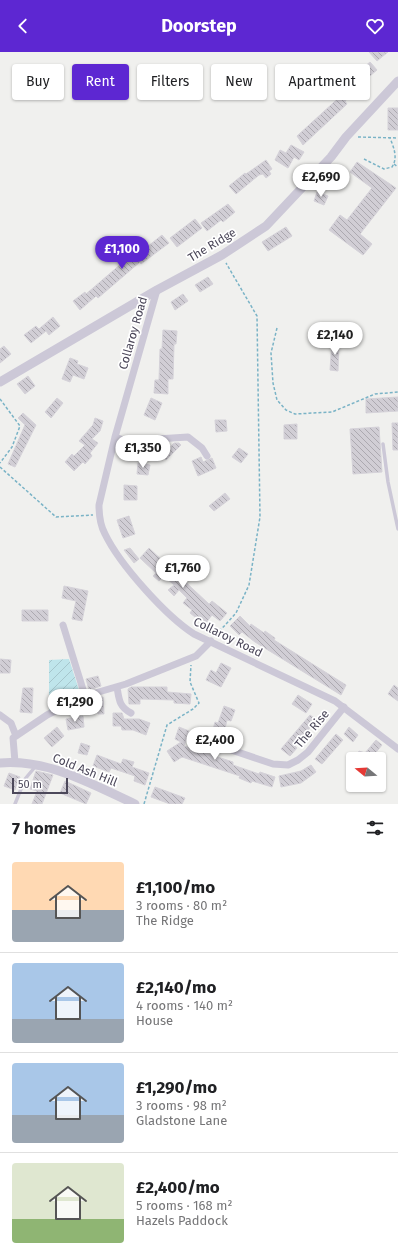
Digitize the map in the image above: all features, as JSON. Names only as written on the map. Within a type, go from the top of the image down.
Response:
[{"type":"street","name":"The Ridge","points":[[0,382],[157,290],[222,255],[266,226],[331,157],[346,137],[398,81]]},
{"type":"street","name":"Collaroy Road","points":[[157,290],[115,437],[99,505],[99,515],[105,535],[140,582],[181,626],[344,707],[398,749]]},
{"type":"street","points":[[115,437],[126,441],[188,437],[202,448],[207,456]]},
{"type":"street","points":[[63,625],[85,696]]},
{"type":"street","points":[[15,762],[13,738],[48,715],[85,696],[117,687],[192,658],[211,641]]},
{"type":"street","points":[[117,687],[120,705],[123,709],[131,713]]},
{"type":"street","name":"The Rise","points":[[193,737],[273,764],[280,765],[293,763],[308,752],[344,707]]},
{"type":"street","points":[[0,715],[11,723],[16,736]]},
{"type":"street","name":"Cold Ash Hill","points":[[0,764],[15,762],[36,764],[64,772],[133,804]]},
{"type":"lane","points":[[383,444],[388,482],[398,529]]},
{"type":"lane","points":[[14,804],[25,779],[36,764]]},
{"type":"path","points":[[346,137],[398,138]]},
{"type":"path","points":[[364,159],[384,169],[392,167],[396,160],[395,150],[390,138]]},
{"type":"path","points":[[394,164],[398,167]]},
{"type":"path","points":[[211,641],[236,612],[249,585],[260,516],[257,316],[222,255]]},
{"type":"path","points":[[277,328],[271,353],[273,383],[277,400],[286,410],[295,414],[332,412],[375,394],[398,392]]},
{"type":"path","points":[[0,399],[20,426],[12,447],[0,463]]},
{"type":"path","points":[[0,467],[56,517],[99,515]]},
{"type":"path","points":[[144,804],[167,725],[193,710],[199,703],[190,682],[192,658]]},
{"type":"shaded area","points":[[69,659],[81,696],[49,710],[49,660]]},
{"type":"building","points":[[369,52],[388,52],[377,61]]},
{"type":"building","points":[[370,62],[377,70],[370,76],[370,64],[368,64]]},
{"type":"building","points":[[336,100],[346,100],[345,101],[347,104],[303,145],[297,136]]},
{"type":"building","points":[[388,108],[398,108],[398,130],[388,130]]},
{"type":"building","points":[[291,145],[304,152],[299,160],[294,157],[288,168],[275,160],[280,150],[286,153]]},
{"type":"building","points":[[266,160],[272,169],[269,171],[271,174],[266,178],[263,174],[259,175],[236,194],[229,186],[245,173],[246,174]]},
{"type":"building","points":[[357,162],[396,188],[360,234],[372,244],[363,255],[329,230],[340,215],[347,220],[372,188],[350,172]]},
{"type":"building","points":[[317,192],[328,196],[324,205],[314,201]]},
{"type":"building","points":[[228,204],[235,212],[223,222],[221,220],[207,231],[201,223]]},
{"type":"building","points":[[195,219],[202,228],[177,247],[170,238]]},
{"type":"building","points":[[286,227],[292,236],[268,251],[262,242]]},
{"type":"building","points":[[162,235],[169,243],[141,264],[140,262],[98,298],[96,296],[80,310],[73,301],[85,292],[86,294],[136,251],[134,248],[143,241],[147,247]]},
{"type":"building","points":[[208,277],[213,284],[200,292],[195,285]]},
{"type":"building","points":[[183,294],[188,301],[175,310],[171,302]]},
{"type":"building","points":[[53,317],[60,326],[49,335],[46,331],[31,343],[24,335],[36,326],[39,329]]},
{"type":"building","points":[[163,330],[177,331],[176,344],[174,344],[173,379],[168,379],[168,394],[154,393],[155,380],[159,380],[160,349],[162,349]]},
{"type":"building","points":[[332,341],[339,341],[338,371],[330,370]]},
{"type":"building","points":[[4,346],[11,354],[0,363],[0,349]]},
{"type":"building","points":[[70,358],[78,361],[77,364],[88,368],[84,379],[73,375],[70,382],[62,379]]},
{"type":"building","points":[[28,376],[35,386],[25,394],[17,384]]},
{"type":"building","points":[[398,397],[398,411],[366,413],[366,399]]},
{"type":"building","points":[[57,398],[63,403],[51,418],[45,412]]},
{"type":"building","points":[[151,398],[162,403],[155,420],[144,415]]},
{"type":"building","points":[[23,413],[36,425],[15,467],[8,464],[25,425],[18,418]]},
{"type":"building","points":[[95,418],[103,421],[100,431],[92,439],[98,443],[90,453],[92,456],[85,464],[83,462],[74,471],[65,462],[72,454],[74,456],[85,445],[79,441],[93,425]]},
{"type":"building","points":[[215,420],[226,420],[227,431],[216,432]]},
{"type":"building","points":[[392,423],[398,423],[398,450],[393,450]]},
{"type":"building","points":[[297,424],[297,439],[284,439],[284,425]]},
{"type":"building","points":[[379,427],[382,472],[353,474],[350,429]]},
{"type":"building","points":[[174,443],[179,443],[181,445],[166,460],[156,451],[162,445],[167,450]]},
{"type":"building","points":[[239,448],[248,454],[241,463],[232,457]]},
{"type":"building","points":[[201,457],[203,462],[212,458],[216,468],[198,476],[192,461]]},
{"type":"building","points":[[138,463],[150,465],[148,475],[137,474]]},
{"type":"building","points":[[124,485],[137,486],[137,500],[124,500]]},
{"type":"building","points":[[225,493],[230,499],[214,511],[209,506]]},
{"type":"building","points":[[129,516],[135,534],[123,538],[117,520]]},
{"type":"building","points":[[130,548],[139,559],[134,563],[124,550]]},
{"type":"building","points":[[149,548],[209,604],[212,601],[227,613],[220,621],[212,615],[205,624],[190,613],[192,610],[183,603],[187,598],[179,590],[174,596],[168,590],[174,585],[164,576],[159,581],[153,576],[156,573],[140,558]]},
{"type":"building","points":[[64,586],[88,591],[82,621],[72,619],[76,601],[62,598]]},
{"type":"building","points":[[22,610],[48,610],[48,621],[22,621]]},
{"type":"building","points":[[240,616],[250,626],[251,624],[264,633],[265,631],[275,638],[274,640],[346,685],[341,695],[255,642],[242,632],[239,635],[230,626]]},
{"type":"building","points":[[0,659],[11,660],[10,673],[0,673]]},
{"type":"building","points":[[221,663],[231,668],[221,687],[206,680],[211,670],[216,673]]},
{"type":"building","points":[[98,676],[101,686],[89,690],[86,679]]},
{"type":"building","points":[[394,685],[398,688],[398,701],[388,694]]},
{"type":"building","points":[[131,687],[167,687],[167,692],[191,694],[190,704],[174,703],[174,700],[140,699],[140,704],[129,704],[128,689]]},
{"type":"building","points":[[23,688],[33,688],[32,713],[20,712]]},
{"type":"building","points":[[298,695],[312,704],[306,713],[292,704]]},
{"type":"building","points":[[103,697],[104,714],[98,714],[97,698]]},
{"type":"building","points":[[224,706],[235,710],[231,721],[227,720],[223,737],[212,734],[215,722],[218,723]]},
{"type":"building","points":[[113,713],[122,713],[124,719],[139,719],[150,723],[146,735],[133,730],[122,730],[121,726],[113,726]]},
{"type":"building","points":[[310,715],[317,720],[296,743],[295,746],[297,748],[290,756],[281,749]]},
{"type":"building","points":[[83,716],[84,727],[68,730],[66,719]]},
{"type":"building","points":[[57,727],[64,736],[52,747],[44,738]]},
{"type":"building","points":[[179,727],[189,731],[184,746],[233,762],[233,765],[259,774],[260,772],[275,777],[272,787],[252,781],[251,783],[239,778],[240,776],[182,757],[174,762],[167,751],[181,742],[175,739]]},
{"type":"building","points":[[349,727],[358,735],[353,742],[344,734]]},
{"type":"building","points":[[336,734],[343,740],[322,764],[315,759]]},
{"type":"building","points":[[376,740],[382,745],[376,752],[366,752]]},
{"type":"building","points":[[81,743],[90,746],[87,755],[78,753]]},
{"type":"building","points":[[97,755],[121,764],[123,759],[134,762],[132,767],[149,773],[145,785],[134,781],[135,776],[111,768],[109,772],[93,766]]},
{"type":"building","points":[[311,765],[316,772],[301,783],[281,787],[279,776],[301,771]]},
{"type":"building","points":[[36,771],[53,775],[42,804],[32,804],[37,791],[30,789]]},
{"type":"building","points":[[9,773],[20,777],[15,790],[4,786]]},
{"type":"building","points":[[65,781],[91,793],[86,804],[60,793]]},
{"type":"building","points":[[155,787],[185,798],[182,804],[170,804],[151,797]]}]
